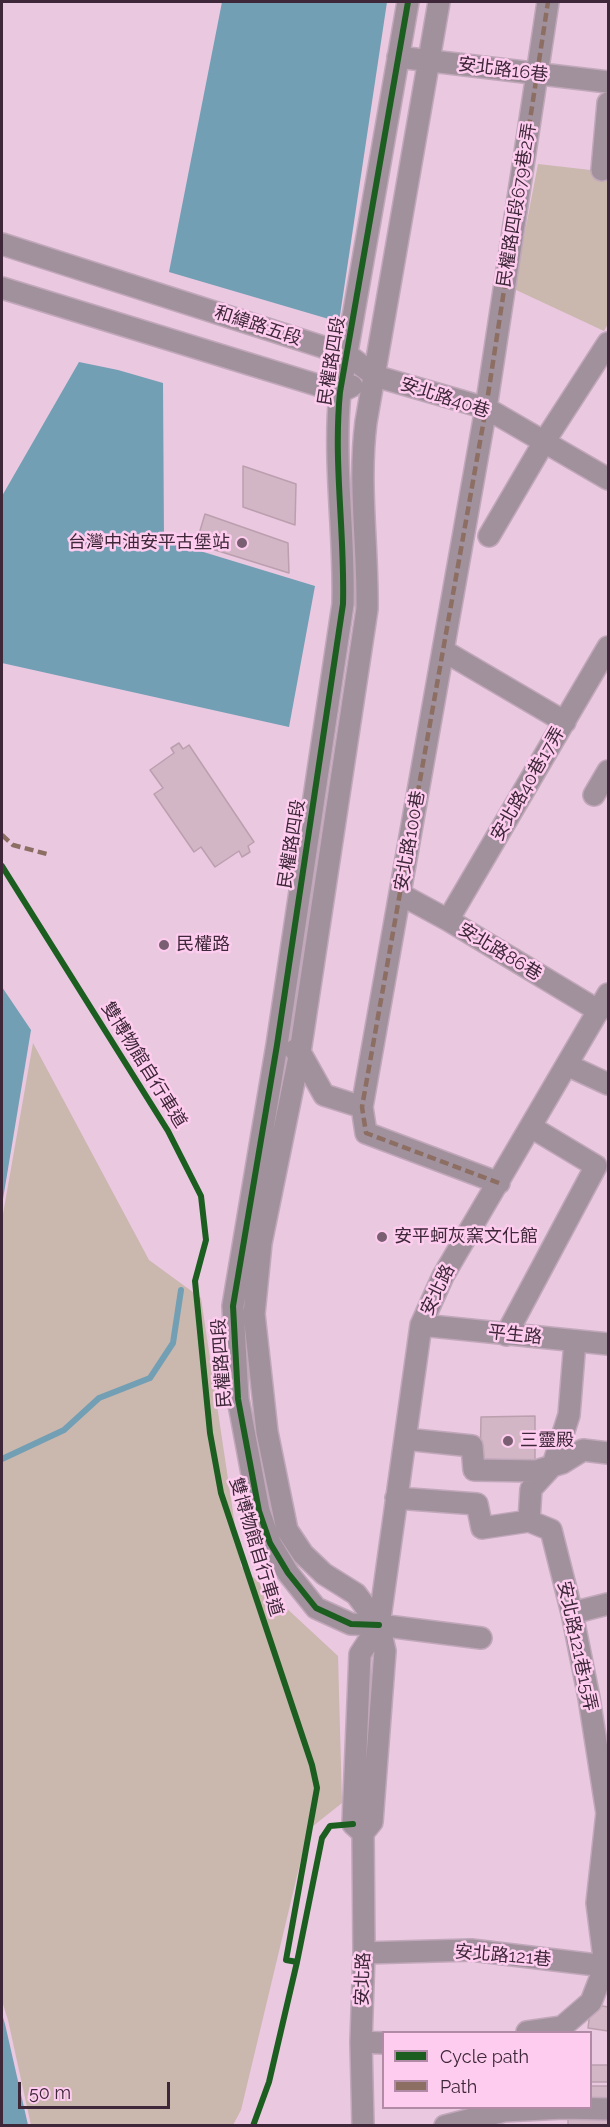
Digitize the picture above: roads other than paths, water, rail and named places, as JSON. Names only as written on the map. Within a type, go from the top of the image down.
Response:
[{"type":"street","name":"民權路四段","points":[[379,1625],[351,1624],[316,1608],[288,1573],[270,1543],[260,1511],[238,1399],[233,1306],[277,1045],[343,604],[344,566],[337,453],[340,392],[408,2]]},
{"type":"street","name":"民權路四段","points":[[379,1625],[356,1594],[324,1574],[303,1554],[287,1530],[267,1432],[254,1314],[258,1266],[267,1208],[300,1052],[366,609],[363,450],[439,2]]},
{"type":"street","name":"民權路四段679巷2弄","points":[[486,408],[548,2]]},
{"type":"street","name":"安北路16巷","points":[[398,57],[609,82]]},
{"type":"street","points":[[602,170],[609,103]]},
{"type":"street","name":"和緯路五段","points":[[2,244],[348,355],[375,376]]},
{"type":"street","points":[[2,288],[340,392],[375,376]]},
{"type":"street","points":[[489,536],[544,442],[609,343]]},
{"type":"street","name":"安北路40巷","points":[[375,376],[486,408],[609,479]]},
{"type":"street","name":"安北路100巷","points":[[486,408],[362,1107],[366,1133],[499,1183]]},
{"type":"street","name":"安北路40巷17弄","points":[[448,921],[609,647]]},
{"type":"street","points":[[444,651],[565,722]]},
{"type":"street","points":[[594,795],[609,771]]},
{"type":"street","name":"安北路86巷","points":[[400,894],[604,1002]]},
{"type":"street","name":"安北路","points":[[363,2126],[361,2042],[364,1953],[363,1833],[353,1824],[360,1654],[379,1625],[421,1325],[443,1276],[604,1002]]},
{"type":"street","points":[[277,1045],[300,1052],[324,1095],[362,1107]]},
{"type":"street","points":[[567,1065],[609,1084]]},
{"type":"street","points":[[506,1335],[596,1166],[531,1127]]},
{"type":"street","name":"平生路","points":[[421,1325],[609,1344]]},
{"type":"street","points":[[396,1498],[477,1504],[482,1528],[529,1521],[531,1488],[552,1464],[569,1415],[575,1341]]},
{"type":"street","points":[[405,1439],[472,1446],[474,1470],[536,1471],[552,1464],[562,1463],[583,1450],[609,1453]]},
{"type":"street","name":"安北路121巷15弄","points":[[529,1521],[551,1530],[572,1613],[599,1695],[607,1813],[603,1903],[604,1966],[591,2002],[562,2030]]},
{"type":"street","points":[[572,1613],[609,1604]]},
{"type":"street","points":[[379,1625],[481,1638]]},
{"type":"street","name":"安北路121巷","points":[[364,1953],[471,1950],[604,1966]]},
{"type":"street","points":[[544,2031],[562,2030]]},
{"type":"street","points":[[361,2042],[382,2043]]},
{"type":"street","points":[[445,2126],[504,2109]]},
{"type":"street","points":[[561,2126],[562,2109]]},
{"type":"street","points":[[592,2109],[609,2109]]},
{"type":"water","points":[[222,2],[387,2],[339,322],[169,272]]},
{"type":"water","points":[[79,362],[163,383],[164,540],[315,586],[289,727],[2,663],[2,496]]},
{"type":"water","points":[[2,987],[31,1030],[2,1205]]},
{"type":"water","points":[[2,2014],[5,2024],[28,2125],[2,2125]]},
{"type":"waterway","points":[[2,1459],[64,1430],[99,1398],[150,1378],[173,1343],[181,1290]]},
{"type":"place","name":"台灣中油安平古堡站","points":[[242,543]]},
{"type":"place","name":"民權路","points":[[164,945]]},
{"type":"place","name":"安平蚵灰窯文化館","points":[[382,1237]]},
{"type":"place","name":"三靈殿","points":[[508,1441]]}]
